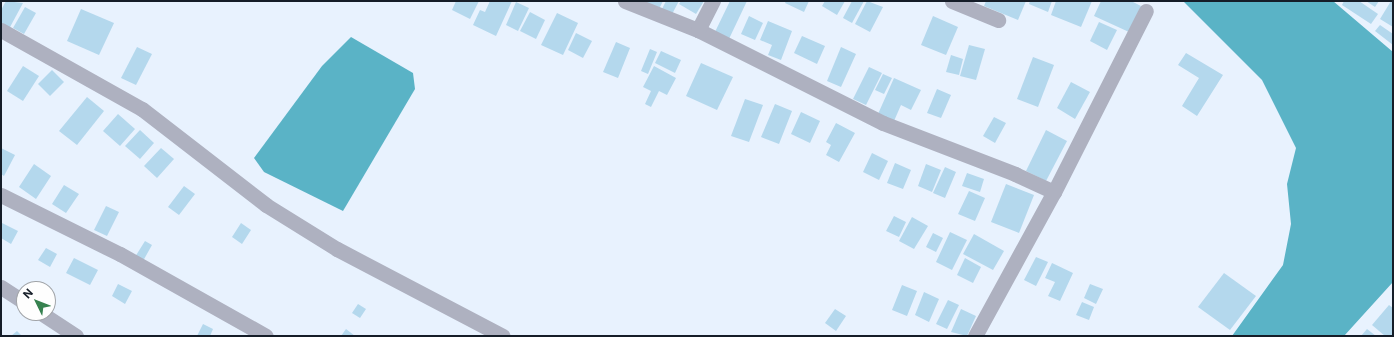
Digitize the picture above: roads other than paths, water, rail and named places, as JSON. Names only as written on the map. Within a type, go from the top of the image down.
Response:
[{"type":"street","points":[[624,1],[698,30],[883,123],[1015,174],[1054,192]]},
{"type":"street","points":[[698,30],[713,1]]},
{"type":"street","points":[[952,1],[998,20]]},
{"type":"street","points":[[975,336],[1054,192],[1146,11]]},
{"type":"street","points":[[1,30],[142,109],[266,205],[336,249],[503,336]]},
{"type":"street","points":[[1,195],[120,254],[266,336]]},
{"type":"street","points":[[1,287],[16,297]]},
{"type":"street","points":[[53,321],[76,336]]},
{"type":"water","points":[[1183,1],[1333,1],[1393,52],[1393,282],[1344,336],[1232,336],[1283,265],[1291,224],[1287,184],[1296,148],[1262,80]]},
{"type":"water","points":[[351,37],[413,73],[415,89],[343,211],[264,172],[254,158],[322,66]]}]
